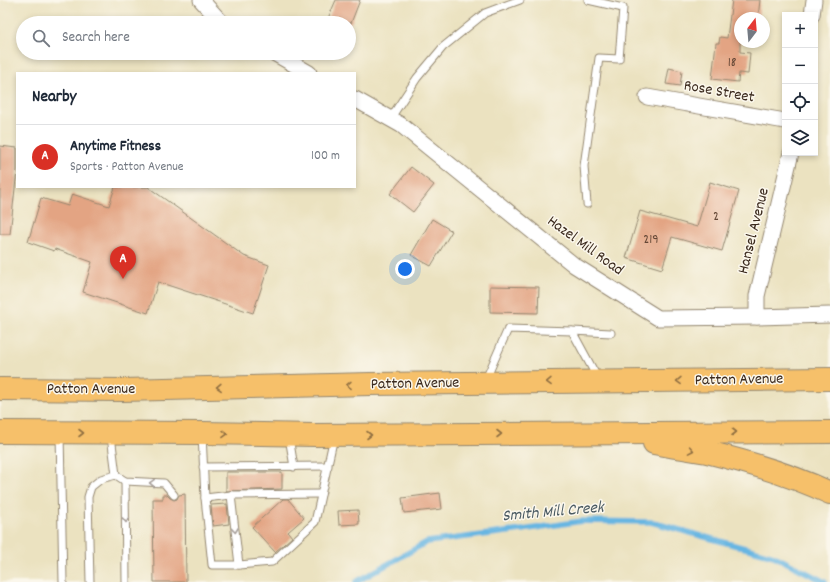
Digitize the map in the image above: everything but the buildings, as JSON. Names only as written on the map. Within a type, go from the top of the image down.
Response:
[{"type":"main road","name":"Patton Avenue","points":[[0,389],[122,390],[484,383],[830,379]]},
{"type":"main road","points":[[0,432],[335,435],[830,432]]},
{"type":"main road","points":[[597,434],[710,453],[758,466],[809,483],[830,492]]},
{"type":"street","points":[[201,0],[216,16]]},
{"type":"street","points":[[812,12],[814,0]]},
{"type":"street","points":[[286,60],[307,72]]},
{"type":"street","name":"Rose Street","points":[[648,97],[782,120]]},
{"type":"street","name":"Hazel Mill Road","points":[[356,100],[401,125],[574,265],[658,318],[830,315]]},
{"type":"street","name":"Hansel Avenue","points":[[757,317],[756,296],[790,156]]},
{"type":"lane","points":[[390,119],[417,78],[443,47],[485,13],[520,0]]},
{"type":"lane","points":[[587,204],[584,166],[599,58],[619,59],[623,8],[588,0]]},
{"type":"lane","points":[[484,383],[508,329],[611,333]]},
{"type":"lane","points":[[572,331],[600,382]]},
{"type":"lane","points":[[60,433],[63,582]]},
{"type":"lane","points":[[111,433],[116,475]]},
{"type":"lane","points":[[202,433],[205,498],[212,565],[239,565],[272,562],[315,522],[335,435]]},
{"type":"lane","points":[[289,435],[294,466]]},
{"type":"lane","points":[[203,467],[328,466]]},
{"type":"lane","points":[[90,582],[88,497],[91,487],[101,479],[116,475],[125,481],[164,483],[174,495]]},
{"type":"lane","points":[[125,481],[126,582]]},
{"type":"lane","points":[[205,498],[231,495],[322,494]]},
{"type":"lane","points":[[231,495],[239,565]]},
{"type":"waterway","name":"Smith Mill Creek","points":[[356,582],[427,542],[582,521],[651,522],[774,556],[825,582]]},
{"type":"place","name":"Anytime Fitness","points":[[123,279]]}]
